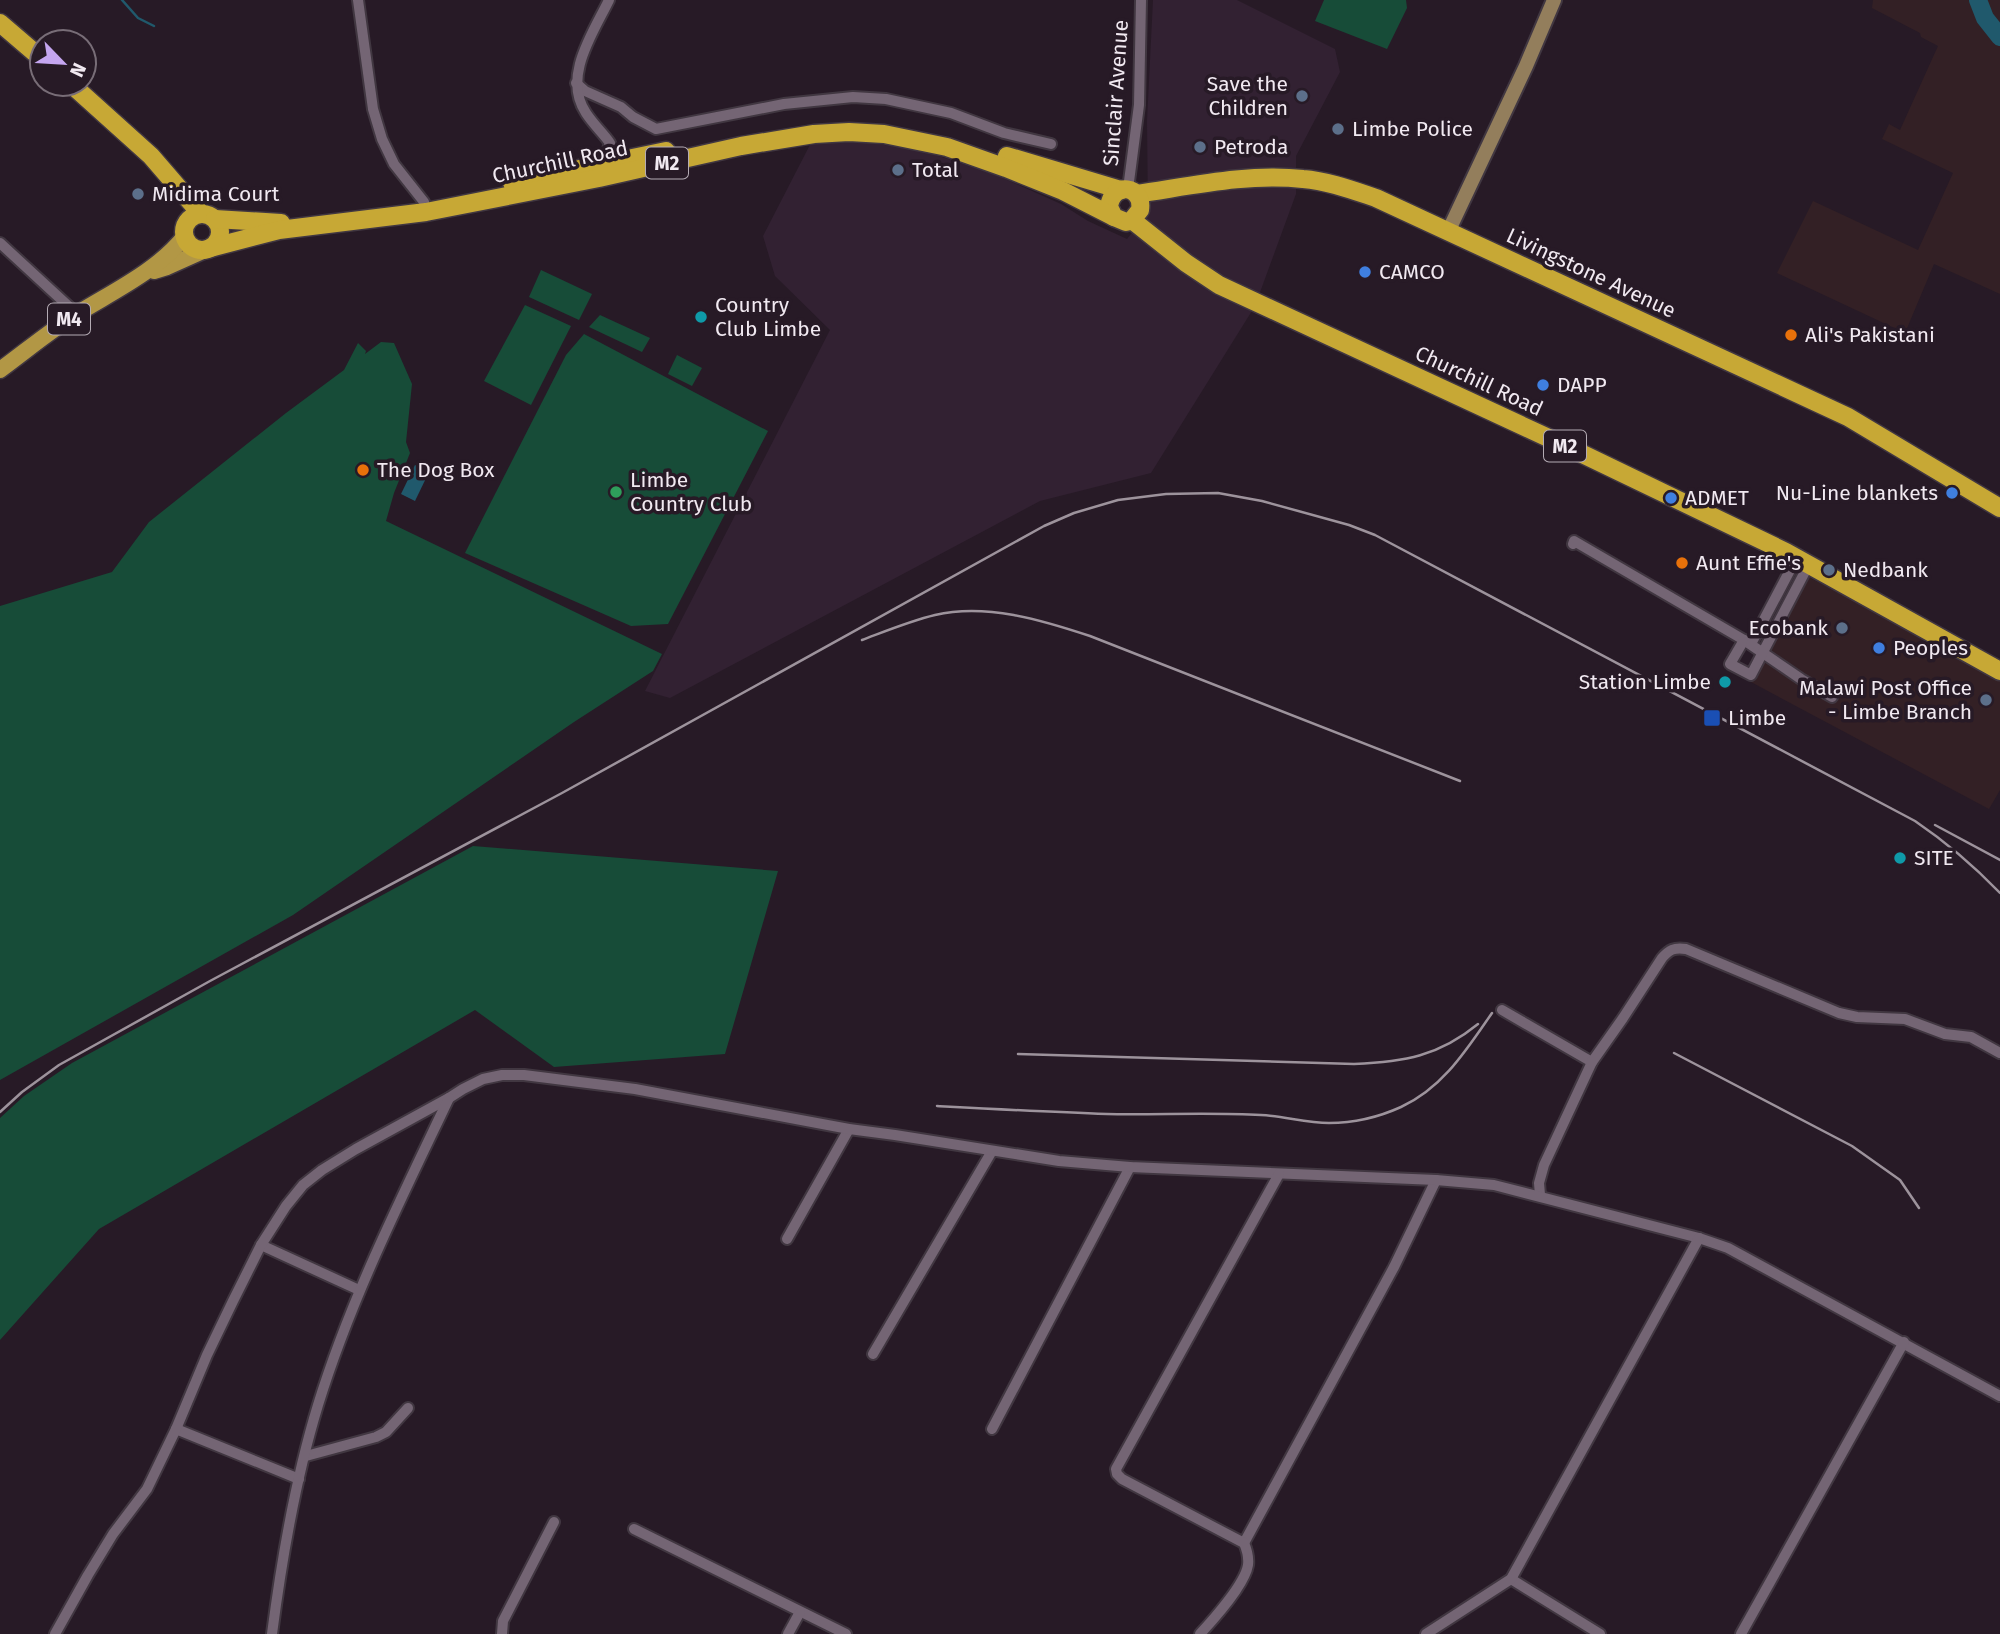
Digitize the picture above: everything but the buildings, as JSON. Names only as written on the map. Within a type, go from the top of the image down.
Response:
[{"type":"highway","points":[[0,23],[28,47]]},
{"type":"highway","points":[[87,98],[142,148],[158,163],[208,217],[219,225],[219,238],[208,249],[190,245],[177,206],[142,148]]},
{"type":"highway","name":"Churchill Road","points":[[208,249],[279,230],[425,207],[814,125],[849,123],[885,126],[1129,191]]},
{"type":"highway","name":"Churchill Road","points":[[601,170],[814,134],[849,132],[884,134],[947,147],[1006,168],[1123,219],[1219,285],[1568,447],[1803,561],[2000,671]]},
{"type":"highway","name":"Livingstone Avenue","points":[[1129,191],[1255,178],[1304,179],[1335,185],[1376,198],[1848,417],[2000,508]]},
{"type":"highway","points":[[1129,191],[1141,204],[1140,211],[1123,219],[1109,207],[1110,201],[1112,196],[1129,191]]},
{"type":"highway","name":"Churchill Road","points":[[208,217],[280,223],[425,207]]},
{"type":"highway","points":[[185,233],[186,225],[192,217],[208,217]]},
{"type":"main road","points":[[1448,232],[1555,0]]},
{"type":"main road","name":"M4","points":[[0,370],[77,314],[142,274],[172,251],[185,233]]},
{"type":"main road","name":"M4","points":[[142,274],[167,267],[208,249]]},
{"type":"street","points":[[358,0],[373,109],[382,139],[394,164],[425,207]]},
{"type":"street","points":[[601,170],[610,143],[585,112],[576,83],[582,56],[609,0]]},
{"type":"street","name":"Sinclair Avenue","points":[[1129,191],[1139,105],[1141,0]]},
{"type":"street","points":[[576,83],[585,91],[621,107],[656,129],[784,104],[853,97],[886,99],[951,113],[1004,133],[1051,144]]},
{"type":"street","points":[[0,243],[77,314]]},
{"type":"street","points":[[1573,544],[1574,541],[1747,642],[1801,679],[1832,696]]},
{"type":"street","points":[[1803,561],[1785,612],[1751,675],[1730,664],[1747,642],[1803,561]]},
{"type":"street","points":[[1771,605],[1785,612]]},
{"type":"street","points":[[1540,1195],[1539,1183],[1544,1165],[1591,1062],[1662,958],[1676,947],[1839,1013],[1857,1017],[1905,1019],[1945,1034],[1971,1037],[2000,1053]]},
{"type":"street","points":[[1502,1010],[1591,1062]]},
{"type":"street","points":[[55,1634],[113,1534],[147,1489],[207,1355],[261,1245],[286,1206],[303,1185],[321,1170],[463,1089],[483,1079],[502,1075],[524,1075],[635,1089],[849,1129],[1059,1161],[1129,1167],[1436,1180],[1494,1185],[1540,1195],[1728,1248],[2000,1396]]},
{"type":"street","points":[[272,1634],[288,1528],[318,1406],[359,1290],[449,1098]]},
{"type":"street","points":[[787,1239],[849,1129]]},
{"type":"street","points":[[873,1354],[992,1151]]},
{"type":"street","points":[[992,1429],[1129,1167]]},
{"type":"street","points":[[1200,1634],[1233,1593],[1248,1568],[1249,1556],[1244,1543],[1122,1479],[1116,1469],[1279,1174]]},
{"type":"street","points":[[1244,1543],[1394,1267],[1436,1180]]},
{"type":"street","points":[[1426,1634],[1511,1579],[1699,1238]]},
{"type":"street","points":[[261,1245],[359,1290]]},
{"type":"street","points":[[1741,1634],[1904,1342]]},
{"type":"street","points":[[306,1456],[376,1437],[386,1432],[408,1408]]},
{"type":"street","points":[[176,1429],[299,1479]]},
{"type":"street","points":[[502,1634],[503,1621],[554,1522]]},
{"type":"street","points":[[634,1529],[846,1634]]},
{"type":"street","points":[[1511,1579],[1592,1632]]},
{"type":"street","points":[[788,1634],[800,1612]]},
{"type":"shaded area","points":[[1153,0],[1237,0],[1335,49],[1340,72],[1296,156],[1296,194],[1255,306],[1151,473],[1040,501],[670,698],[645,691],[830,330],[775,276],[763,236],[815,135],[920,150],[994,174],[1061,204],[1088,221],[1127,239],[1148,213],[1147,121]]},
{"type":"shaded area","points":[[1873,0],[2000,0],[2000,294],[1934,264],[1905,333],[1777,273],[1813,201],[1918,250],[1953,173],[1882,139],[1889,124],[1900,130],[1938,46],[1921,37],[1920,33],[1872,8]]},
{"type":"shaded area","points":[[1806,576],[2000,673],[2000,790],[1989,809],[1751,682]]},
{"type":"green space","points":[[1324,0],[1406,0],[1407,8],[1387,49],[1315,21]]},
{"type":"green space","points":[[541,270],[592,294],[579,320],[529,297]]},
{"type":"green space","points":[[525,305],[571,326],[531,405],[484,381]]},
{"type":"green space","points":[[600,315],[650,338],[642,352],[589,327]]},
{"type":"green space","name":"Limbe Country Club","points":[[584,334],[768,431],[668,624],[631,626],[465,553],[566,355]]},
{"type":"green space","points":[[381,342],[394,343],[412,384],[406,442],[410,453],[386,521],[662,654],[653,671],[574,722],[293,915],[0,1080],[0,606],[112,572],[149,522],[344,370],[358,343],[366,351],[365,354]]},
{"type":"green space","points":[[677,355],[702,368],[692,386],[668,374]]},
{"type":"green space","points":[[473,846],[778,871],[725,1054],[554,1067],[475,1010],[99,1229],[0,1340],[0,1118],[24,1096],[72,1063]]},
{"type":"water","points":[[415,465],[429,472],[415,501],[401,494]]},
{"type":"waterway","points":[[122,0],[138,18],[154,26]]},
{"type":"waterway","points":[[1978,0],[1985,18],[2000,37]]},
{"type":"railway","points":[[0,1112],[59,1065],[562,793],[1044,526],[1074,513],[1118,500],[1166,494],[1218,493],[1262,501],[1375,535],[1915,821],[1938,837],[2000,893]]},
{"type":"railway","points":[[862,640],[916,620],[954,612],[994,612],[1033,619],[1090,636],[1460,781]]},
{"type":"railway","points":[[1935,825],[2000,860]]},
{"type":"railway","points":[[937,1106],[1107,1114],[1242,1114],[1329,1123],[1357,1121],[1401,1107],[1429,1089],[1453,1066],[1492,1013]]},
{"type":"railway","points":[[1018,1054],[1372,1063],[1405,1059],[1435,1050],[1464,1035],[1478,1024]]},
{"type":"railway","points":[[1674,1053],[1852,1146],[1900,1180],[1919,1208]]},
{"type":"place","name":"Save the Children","points":[[1302,96]]},
{"type":"place","name":"Limbe Police","points":[[1338,129]]},
{"type":"place","name":"Petroda","points":[[1200,147]]},
{"type":"place","name":"Total","points":[[898,170]]},
{"type":"place","name":"Midima Court","points":[[138,194]]},
{"type":"place","name":"CAMCO","points":[[1365,272]]},
{"type":"place","name":"Country Club Limbe","points":[[701,317]]},
{"type":"place","name":"Ali's Pakistani","points":[[1791,335]]},
{"type":"place","name":"DAPP","points":[[1543,385]]},
{"type":"place","name":"The Dog Box","points":[[363,470]]},
{"type":"place","name":"Limbe Country Club","points":[[616,492]]},
{"type":"place","name":"Nu-Line blankets","points":[[1952,493]]},
{"type":"place","name":"ADMET","points":[[1671,498]]},
{"type":"place","name":"Aunt Effie's","points":[[1682,563]]},
{"type":"place","name":"Nedbank","points":[[1829,570]]},
{"type":"place","name":"Ecobank","points":[[1842,628]]},
{"type":"place","name":"Peoples","points":[[1879,648]]},
{"type":"place","name":"Station Limbe","points":[[1725,682]]},
{"type":"place","name":"Malawi Post Office - Limbe Branch","points":[[1986,700]]},
{"type":"place","name":"Limbe","points":[[1712,718]]},
{"type":"place","name":"SITE","points":[[1900,858]]}]
